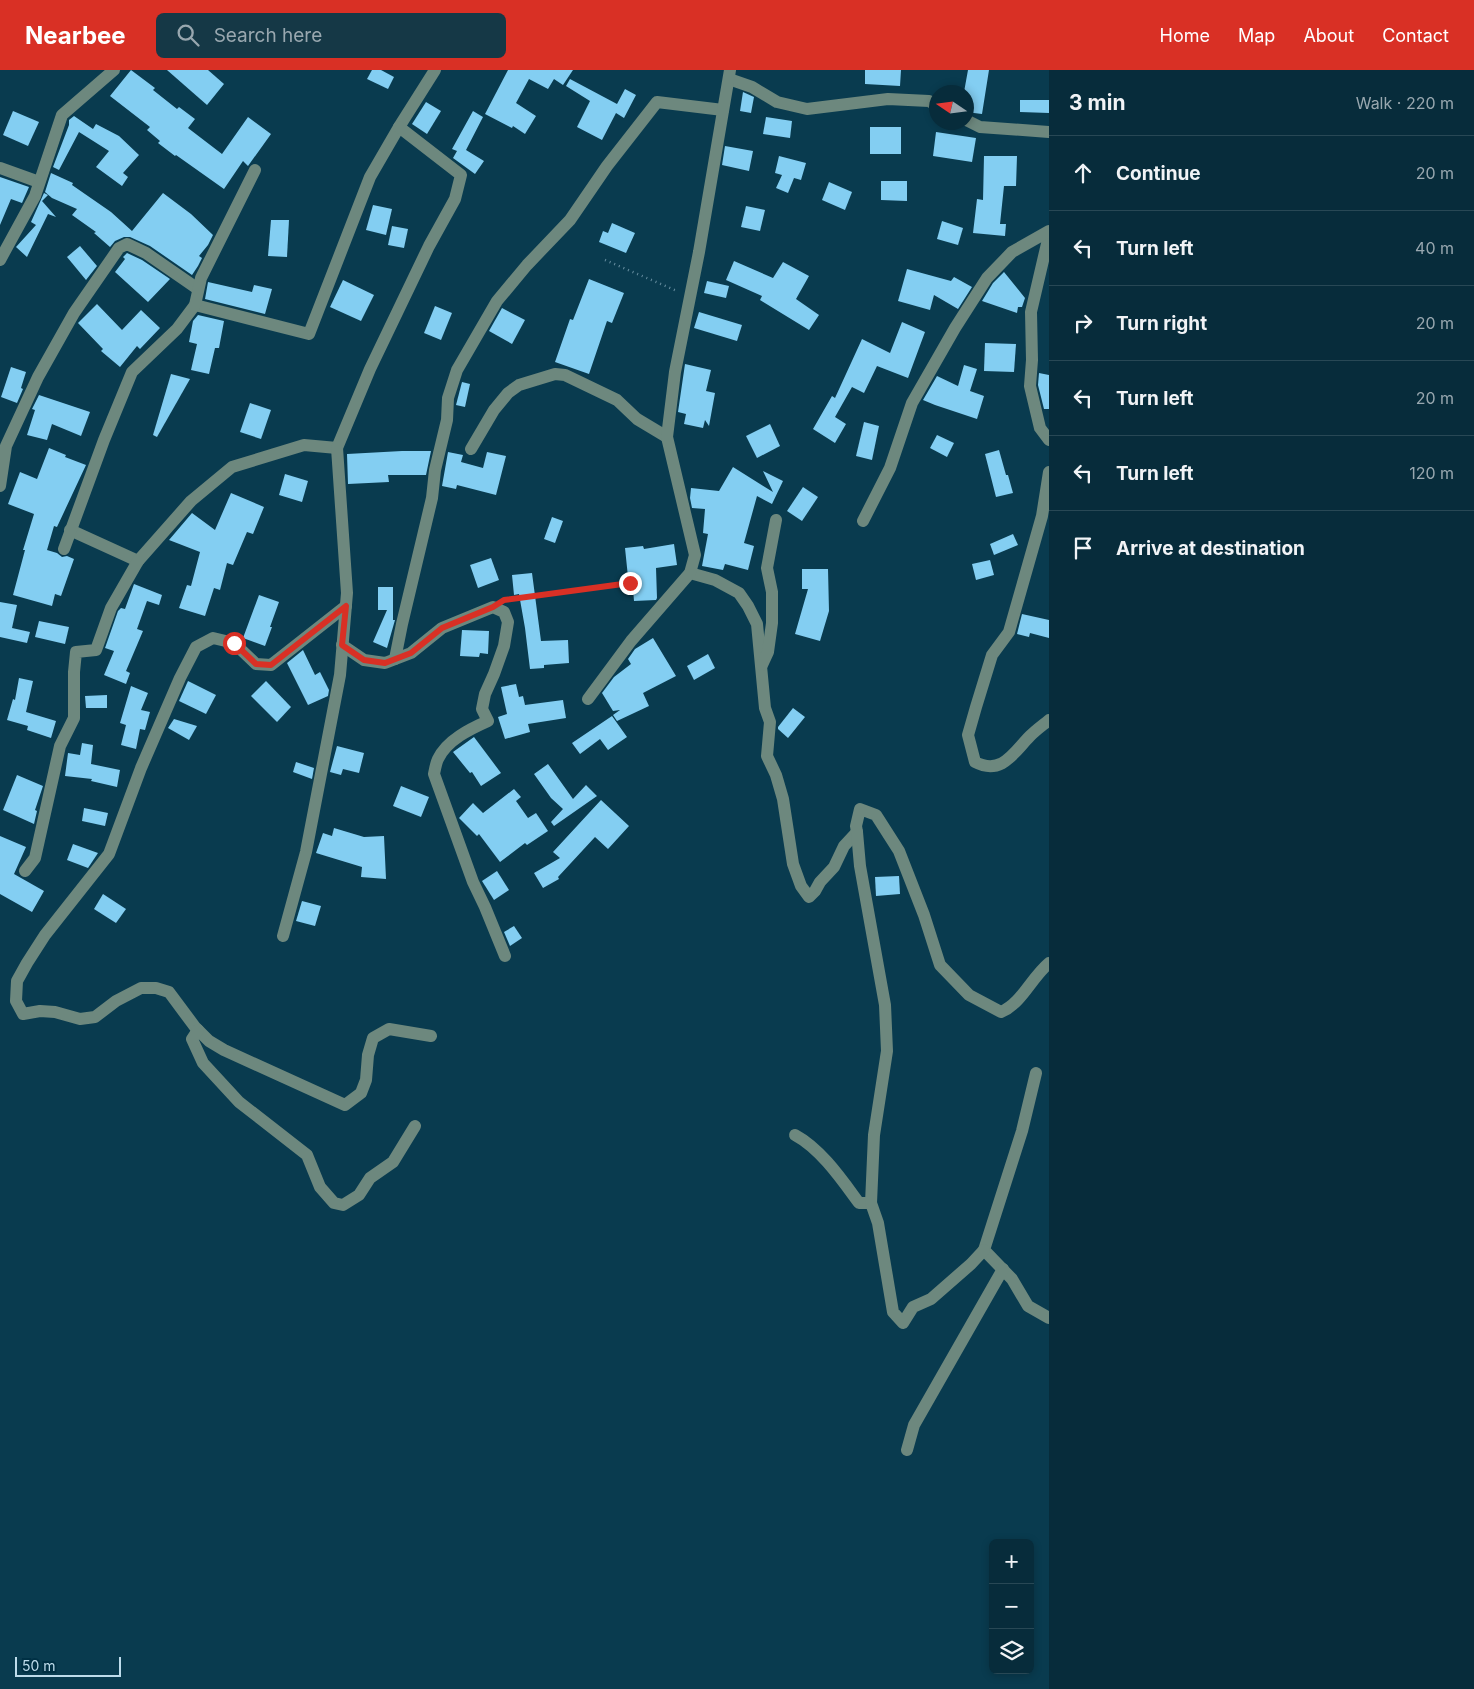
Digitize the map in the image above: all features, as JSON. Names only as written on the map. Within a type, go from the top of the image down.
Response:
[{"type":"street","points":[[0,260],[35,196],[62,115],[113,70]]},
{"type":"street","points":[[196,305],[309,334],[370,177],[435,70]]},
{"type":"street","points":[[588,699],[631,641],[690,573],[695,555],[667,437],[675,372],[699,252],[730,74],[776,102],[807,109],[888,99],[929,101]]},
{"type":"street","points":[[395,659],[432,498],[435,470],[447,420],[448,398],[457,370],[481,326],[497,301],[527,265],[570,220],[607,166],[657,102],[723,110]]},
{"type":"street","points":[[974,124],[980,127],[1049,132]]},
{"type":"street","points":[[282,936],[306,852],[340,675],[347,593],[337,448],[370,369],[455,199],[461,175],[399,127]]},
{"type":"street","points":[[0,168],[39,182]]},
{"type":"street","points":[[64,549],[104,440],[132,372],[176,329],[196,305],[201,278],[255,170]]},
{"type":"street","points":[[863,521],[890,468],[912,403],[955,328],[987,278],[1012,252],[1049,231]]},
{"type":"street","points":[[1049,236],[1030,312],[1032,360],[1030,386],[1040,428],[1049,440]]},
{"type":"street","points":[[1,478],[6,446],[38,378],[74,313],[119,248],[127,244],[146,253],[198,289]]},
{"type":"street","points":[[471,449],[494,410],[508,393],[519,385],[555,374],[566,375],[617,400],[637,419],[667,437]]},
{"type":"street","points":[[0,434],[6,446]]},
{"type":"street","points":[[25,872],[35,858],[60,746],[74,718],[76,652],[96,650],[111,608],[138,562],[191,501],[232,467],[304,445],[337,448]]},
{"type":"street","points":[[1049,472],[1042,516],[1009,632],[992,655],[968,735],[975,762],[982,766],[994,767],[1002,763],[1013,756],[1031,735],[1049,720]]},
{"type":"street","points":[[761,667],[768,652],[772,623],[772,592],[768,568],[776,520]]},
{"type":"street","points":[[70,530],[138,562]]},
{"type":"street","points":[[690,573],[715,580],[739,593],[748,606],[756,624],[765,708],[770,722],[767,756],[776,775],[783,799],[793,864],[801,886],[809,897],[834,867],[844,846],[857,832]]},
{"type":"street","points":[[346,606],[271,665],[256,664],[234,643],[213,638],[196,647],[180,678],[141,768],[109,854],[45,935],[27,963],[17,981],[16,1001],[23,1014],[40,1011],[55,1012],[80,1019],[95,1017],[116,1000],[141,988],[156,988],[169,992],[198,1030],[209,1041],[224,1050],[345,1105],[361,1093],[366,1080],[368,1055],[373,1038],[389,1029],[431,1036]]},
{"type":"street","points":[[342,645],[364,660],[385,663],[411,653],[442,628],[493,607],[504,612],[508,622],[504,646],[485,694],[482,709],[488,721],[465,732],[446,747],[438,758],[434,774],[473,882],[505,956]]},
{"type":"street","points":[[1036,1073],[1022,1131],[984,1250],[931,1299],[914,1307],[903,1323],[893,1312],[878,1223],[872,1203],[874,1134],[887,1051],[886,1005],[860,866],[856,826],[860,809],[876,815],[899,851],[924,915],[940,965],[968,995],[1001,1012],[1011,1008],[1036,975],[1049,963]]},
{"type":"street","points":[[198,1030],[192,1039],[204,1063],[239,1102],[307,1155],[320,1187],[334,1203],[343,1205],[359,1195],[370,1178],[393,1162],[415,1126]]},
{"type":"street","points":[[795,1135],[804,1140],[836,1172],[859,1203],[872,1203]]},
{"type":"street","points":[[984,1250],[1012,1279],[1028,1306],[1049,1318]]},
{"type":"street","points":[[907,1450],[914,1425],[1003,1269]]},
{"type":"path","points":[[605,260],[690,297]]},
{"type":"path","points":[[493,607],[504,600],[630,583]]},
{"type":"building","points":[[131,70],[155,88],[153,90],[177,109],[179,107],[195,119],[188,128],[222,154],[248,117],[271,134],[248,166],[243,161],[224,189],[158,143],[160,141],[147,130],[150,127],[110,96]]},
{"type":"building","points":[[167,70],[208,70],[224,84],[207,105]]},
{"type":"building","points":[[372,70],[381,70],[394,77],[388,89],[367,79]]},
{"type":"building","points":[[508,70],[573,70],[563,85],[554,79],[548,89],[529,79],[516,103],[536,116],[525,134],[513,126],[512,128],[485,114]]},
{"type":"building","points":[[865,70],[901,70],[900,86],[865,84]]},
{"type":"building","points":[[968,70],[989,70],[982,114],[974,113],[974,85],[965,85]]},
{"type":"building","points":[[570,79],[617,104],[625,89],[636,95],[624,118],[616,113],[602,140],[577,127],[590,101],[566,86]]},
{"type":"building","points":[[743,92],[754,97],[751,113],[740,111]]},
{"type":"building","points":[[1020,100],[1049,100],[1049,113],[1020,112]]},
{"type":"building","points":[[426,102],[441,111],[427,134],[412,124]]},
{"type":"building","points":[[13,111],[39,122],[28,146],[3,135]]},
{"type":"building","points":[[473,111],[483,117],[466,150],[484,161],[475,174],[453,158],[457,151],[452,149]]},
{"type":"building","points":[[74,116],[93,129],[96,124],[119,136],[139,155],[123,173],[128,177],[122,186],[96,167],[109,151],[79,132],[59,170],[53,167],[69,125],[69,120]]},
{"type":"building","points":[[766,117],[792,121],[790,138],[763,134]]},
{"type":"building","points":[[870,127],[901,127],[901,154],[870,154]]},
{"type":"building","points":[[936,132],[976,138],[972,162],[933,156]]},
{"type":"building","points":[[725,146],[753,151],[749,171],[722,165]]},
{"type":"building","points":[[779,156],[806,163],[801,180],[794,178],[788,193],[776,188],[782,175],[775,173]]},
{"type":"building","points":[[984,156],[1017,156],[1016,186],[1004,186],[1000,224],[1006,224],[1005,236],[973,233],[977,199],[983,200]]},
{"type":"building","points":[[51,173],[73,183],[72,185],[111,212],[132,231],[163,193],[191,214],[213,235],[199,256],[202,258],[192,275],[150,246],[130,237],[124,237],[115,241],[110,247],[94,233],[96,232],[72,215],[77,209],[52,198],[45,192]]},
{"type":"building","points":[[0,177],[29,187],[22,203],[11,199],[0,225]]},
{"type":"building","points":[[881,181],[907,181],[907,201],[881,200]]},
{"type":"building","points":[[829,182],[852,192],[845,210],[822,200]]},
{"type":"building","points":[[44,193],[48,195],[42,201],[56,217],[48,214],[27,257],[16,247],[36,225],[31,222]]},
{"type":"building","points":[[373,205],[392,209],[386,235],[366,230]]},
{"type":"building","points":[[746,206],[765,210],[760,231],[741,227]]},
{"type":"building","points":[[271,220],[289,220],[287,257],[268,256]]},
{"type":"building","points":[[942,221],[963,228],[958,245],[937,239]]},
{"type":"building","points":[[612,223],[635,233],[626,253],[599,242],[603,231],[608,233]]},
{"type":"building","points":[[392,226],[408,229],[404,248],[388,245]]},
{"type":"building","points":[[80,246],[97,266],[86,280],[67,257]]},
{"type":"building","points":[[127,253],[142,260],[170,279],[148,302],[115,272],[125,259],[123,257]]},
{"type":"building","points":[[734,261],[773,278],[783,262],[809,276],[796,299],[819,315],[809,330],[760,300],[762,296],[726,280]]},
{"type":"building","points":[[907,269],[951,281],[954,277],[972,287],[958,309],[934,295],[930,310],[898,301]]},
{"type":"building","points":[[1004,272],[1025,298],[1022,307],[1018,307],[1017,313],[982,301],[993,283]]},
{"type":"building","points":[[589,279],[624,293],[612,323],[607,321],[589,374],[555,362],[570,319],[573,320]]},
{"type":"building","points":[[343,280],[374,295],[361,321],[330,307]]},
{"type":"building","points":[[707,281],[729,286],[726,298],[704,293]]},
{"type":"building","points":[[208,282],[252,292],[254,285],[272,289],[265,314],[205,299]]},
{"type":"building","points":[[97,304],[122,330],[141,310],[160,328],[140,349],[137,346],[120,367],[101,351],[103,349],[78,323]]},
{"type":"building","points":[[435,306],[452,313],[441,340],[424,333]]},
{"type":"building","points":[[502,308],[525,320],[512,344],[489,331]]},
{"type":"building","points":[[699,312],[742,325],[737,341],[694,328]]},
{"type":"building","points":[[198,315],[224,321],[219,348],[215,348],[209,374],[191,370],[197,344],[189,342],[193,321]]},
{"type":"building","points":[[902,322],[925,332],[908,378],[877,366],[864,393],[852,387],[835,417],[846,424],[835,443],[813,429],[832,396],[835,398],[862,339],[890,353]]},
{"type":"building","points":[[985,343],[1016,344],[1014,372],[984,371]]},
{"type":"building","points":[[685,364],[711,370],[706,391],[715,393],[709,426],[705,420],[703,428],[684,424],[686,414],[678,412]]},
{"type":"building","points":[[964,365],[977,369],[970,391],[984,396],[977,419],[923,400],[937,376],[958,386]]},
{"type":"building","points":[[11,367],[26,372],[21,388],[23,389],[17,403],[1,397]]},
{"type":"building","points":[[1039,373],[1049,375],[1049,409],[1044,409],[1038,385]]},
{"type":"building","points":[[171,374],[190,379],[157,437],[153,435]]},
{"type":"building","points":[[462,382],[470,384],[465,407],[456,405]]},
{"type":"building","points":[[39,395],[90,412],[81,436],[52,424],[47,440],[27,435],[35,410],[32,409]]},
{"type":"building","points":[[250,403],[271,410],[261,439],[240,432]]},
{"type":"building","points":[[864,422],[879,426],[872,460],[856,456]]},
{"type":"building","points":[[770,424],[780,446],[757,458],[746,436]]},
{"type":"building","points":[[937,435],[954,443],[947,457],[930,448]]},
{"type":"building","points":[[49,448],[86,465],[57,527],[54,526],[47,550],[57,553],[62,557],[67,556],[74,559],[61,596],[55,594],[52,606],[13,595],[25,550],[23,550],[34,514],[8,504],[20,472],[37,479]]},
{"type":"building","points":[[999,450],[1013,493],[996,497],[985,454]]},
{"type":"building","points":[[431,451],[426,475],[388,475],[389,482],[348,484],[347,454]]},
{"type":"building","points":[[448,452],[463,455],[461,462],[483,468],[487,452],[506,456],[496,495],[457,485],[456,489],[442,486]]},
{"type":"building","points":[[733,467],[773,492],[763,471],[783,481],[772,504],[757,496],[744,543],[754,546],[748,570],[725,564],[723,570],[702,566],[708,534],[703,533],[705,509],[692,508],[690,498],[691,488],[719,491]]},
{"type":"building","points":[[285,474],[308,481],[302,502],[279,495]]},
{"type":"building","points":[[803,487],[818,497],[802,521],[787,511]]},
{"type":"building","points":[[231,493],[264,507],[253,534],[247,532],[233,565],[227,563],[220,590],[214,588],[205,616],[179,608],[187,585],[191,586],[200,552],[169,540],[192,513],[215,530]]},
{"type":"building","points":[[552,517],[563,521],[555,543],[544,539]]},
{"type":"building","points":[[1013,534],[1018,545],[994,555],[990,544]]},
{"type":"building","points":[[674,544],[677,565],[656,568],[656,600],[634,601],[632,577],[628,577],[625,548],[643,546],[644,549]]},
{"type":"building","points":[[491,558],[499,580],[478,588],[470,565]]},
{"type":"building","points":[[990,560],[994,575],[976,580],[972,564]]},
{"type":"building","points":[[802,569],[828,569],[829,611],[820,641],[795,634],[808,589],[802,589]]},
{"type":"building","points":[[532,573],[541,641],[568,640],[569,663],[544,665],[544,668],[530,669],[519,594],[514,595],[512,575]]},
{"type":"building","points":[[134,584],[162,595],[159,605],[147,601],[137,629],[143,631],[126,671],[130,673],[126,684],[104,675],[114,651],[105,648],[118,611],[121,608],[125,609]]},
{"type":"building","points":[[378,587],[393,587],[393,620],[395,620],[387,648],[373,642],[387,610],[378,610]]},
{"type":"building","points":[[259,595],[279,602],[265,646],[243,638]]},
{"type":"building","points":[[0,602],[17,605],[12,628],[30,632],[27,643],[0,637]]},
{"type":"building","points":[[1022,614],[1049,620],[1049,638],[1030,633],[1029,637],[1017,634]]},
{"type":"building","points":[[39,621],[69,627],[65,644],[35,637]]},
{"type":"building","points":[[462,630],[489,631],[488,654],[480,653],[479,657],[460,656]]},
{"type":"building","points":[[653,638],[676,676],[643,693],[649,706],[617,721],[613,715],[620,710],[613,711],[602,693],[614,677],[631,664],[628,659],[635,649]]},
{"type":"building","points":[[303,650],[315,675],[320,672],[329,690],[328,696],[308,705],[287,663]]},
{"type":"building","points":[[708,654],[715,668],[694,680],[687,666]]},
{"type":"building","points":[[19,678],[33,681],[26,712],[56,721],[51,738],[27,730],[28,726],[7,720],[13,699],[15,700]]},
{"type":"building","points":[[188,681],[216,695],[206,714],[179,701]]},
{"type":"building","points":[[266,681],[291,707],[277,722],[251,696]]},
{"type":"building","points":[[516,684],[519,697],[523,696],[525,705],[563,700],[566,718],[528,724],[530,732],[505,739],[498,717],[507,714],[501,687]]},
{"type":"building","points":[[131,686],[148,693],[141,710],[150,712],[145,730],[140,729],[136,749],[121,745],[126,725],[120,723]]},
{"type":"building","points":[[107,695],[107,708],[86,708],[85,696]]},
{"type":"building","points":[[793,708],[805,717],[788,738],[778,727]]},
{"type":"building","points":[[612,716],[627,737],[608,750],[600,739],[580,754],[572,743]]},
{"type":"building","points":[[174,719],[197,726],[189,740],[168,728]]},
{"type":"building","points":[[474,737],[501,773],[481,786],[472,772],[470,773],[453,752]]},
{"type":"building","points":[[82,743],[93,745],[91,764],[120,770],[117,787],[91,781],[92,779],[65,776],[68,753],[80,755]]},
{"type":"building","points":[[337,746],[364,753],[359,773],[343,769],[341,775],[330,772]]},
{"type":"building","points":[[296,762],[314,768],[312,779],[293,772]]},
{"type":"building","points":[[548,764],[573,799],[586,785],[597,796],[554,826],[551,822],[563,809],[551,798],[534,774]]},
{"type":"building","points":[[17,775],[43,786],[35,810],[37,811],[34,824],[3,810]]},
{"type":"building","points":[[401,786],[429,797],[421,817],[393,806]]},
{"type":"building","points":[[514,789],[521,797],[516,801],[528,818],[536,813],[548,831],[527,845],[525,843],[500,862],[479,834],[477,836],[459,818],[473,803],[483,813]]},
{"type":"building","points":[[601,800],[629,826],[608,849],[595,837],[558,877],[559,879],[543,888],[534,873],[560,858],[553,852]]},
{"type":"building","points":[[84,808],[108,813],[105,826],[82,821]]},
{"type":"building","points":[[334,828],[364,837],[384,836],[386,879],[361,877],[362,867],[316,853],[323,833],[332,836]]},
{"type":"building","points":[[0,836],[26,847],[14,874],[44,891],[32,912],[0,894]]},
{"type":"building","points":[[73,844],[98,853],[88,868],[67,860]]},
{"type":"building","points":[[497,871],[509,890],[494,900],[482,881]]},
{"type":"building","points":[[899,876],[900,894],[876,896],[875,877]]},
{"type":"building","points":[[103,894],[126,909],[116,923],[94,909]]},
{"type":"building","points":[[302,901],[321,906],[315,926],[296,921]]},
{"type":"building","points":[[514,926],[522,938],[510,946],[504,932]]},
{"type":"route","points":[[234,643],[256,664],[271,665],[346,606],[342,645],[364,660],[385,663],[411,653],[442,628],[493,607],[504,600],[630,583]]}]
